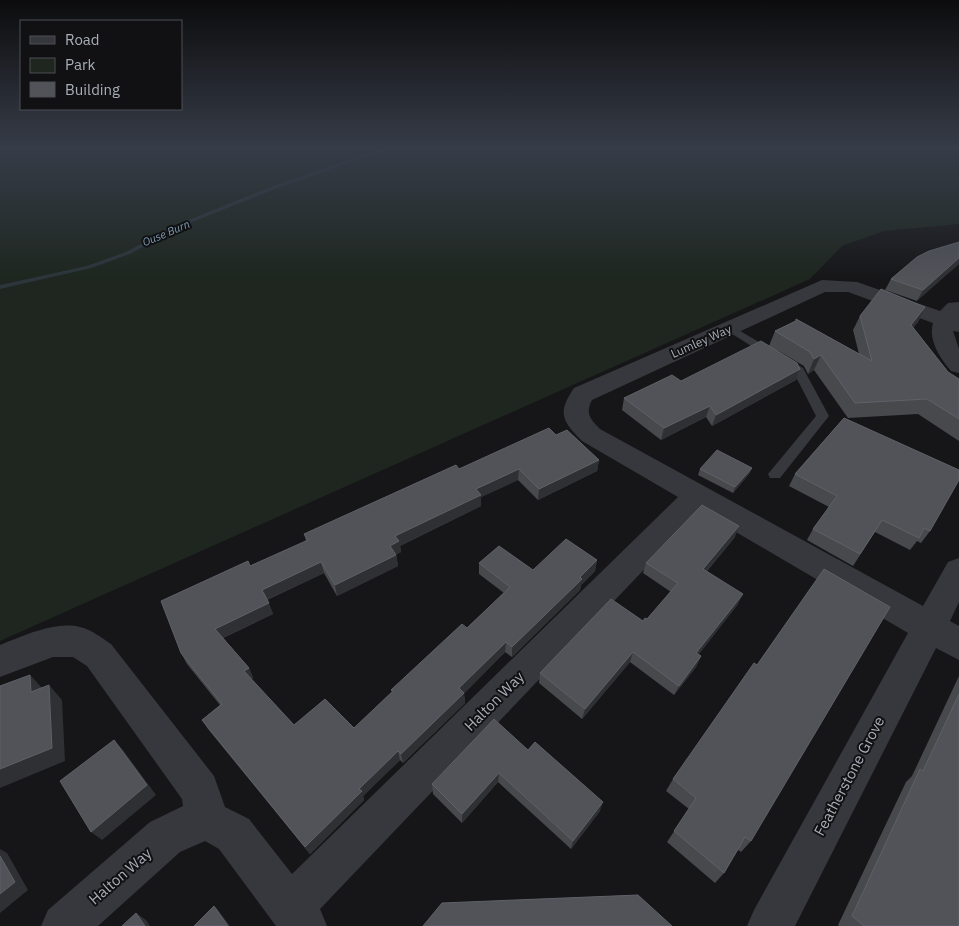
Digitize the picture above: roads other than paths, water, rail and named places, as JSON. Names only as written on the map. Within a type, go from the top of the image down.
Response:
[{"type":"street","name":"Lumley Way","points":[[698,495],[591,435],[579,423],[574,411],[574,405],[583,394],[822,286],[850,286],[954,317]]},
{"type":"street","points":[[954,317],[942,333],[946,348],[959,366]]},
{"type":"street","points":[[698,495],[944,635]]},
{"type":"street","name":"Halton Way","points":[[297,917],[698,495]]},
{"type":"street","name":"Featherstone Grove","points":[[770,926],[944,635],[959,570]]},
{"type":"street","points":[[0,662],[53,642],[79,642],[99,655],[200,790],[207,820],[234,834],[297,917]]},
{"type":"street","name":"Halton Way","points":[[64,926],[165,837],[188,825],[207,820]]},
{"type":"lane","points":[[730,328],[799,371],[823,416],[775,474]]},
{"type":"waterway","name":"Ouse Burn","points":[[0,287],[89,267],[128,253],[178,226],[262,192]]}]
